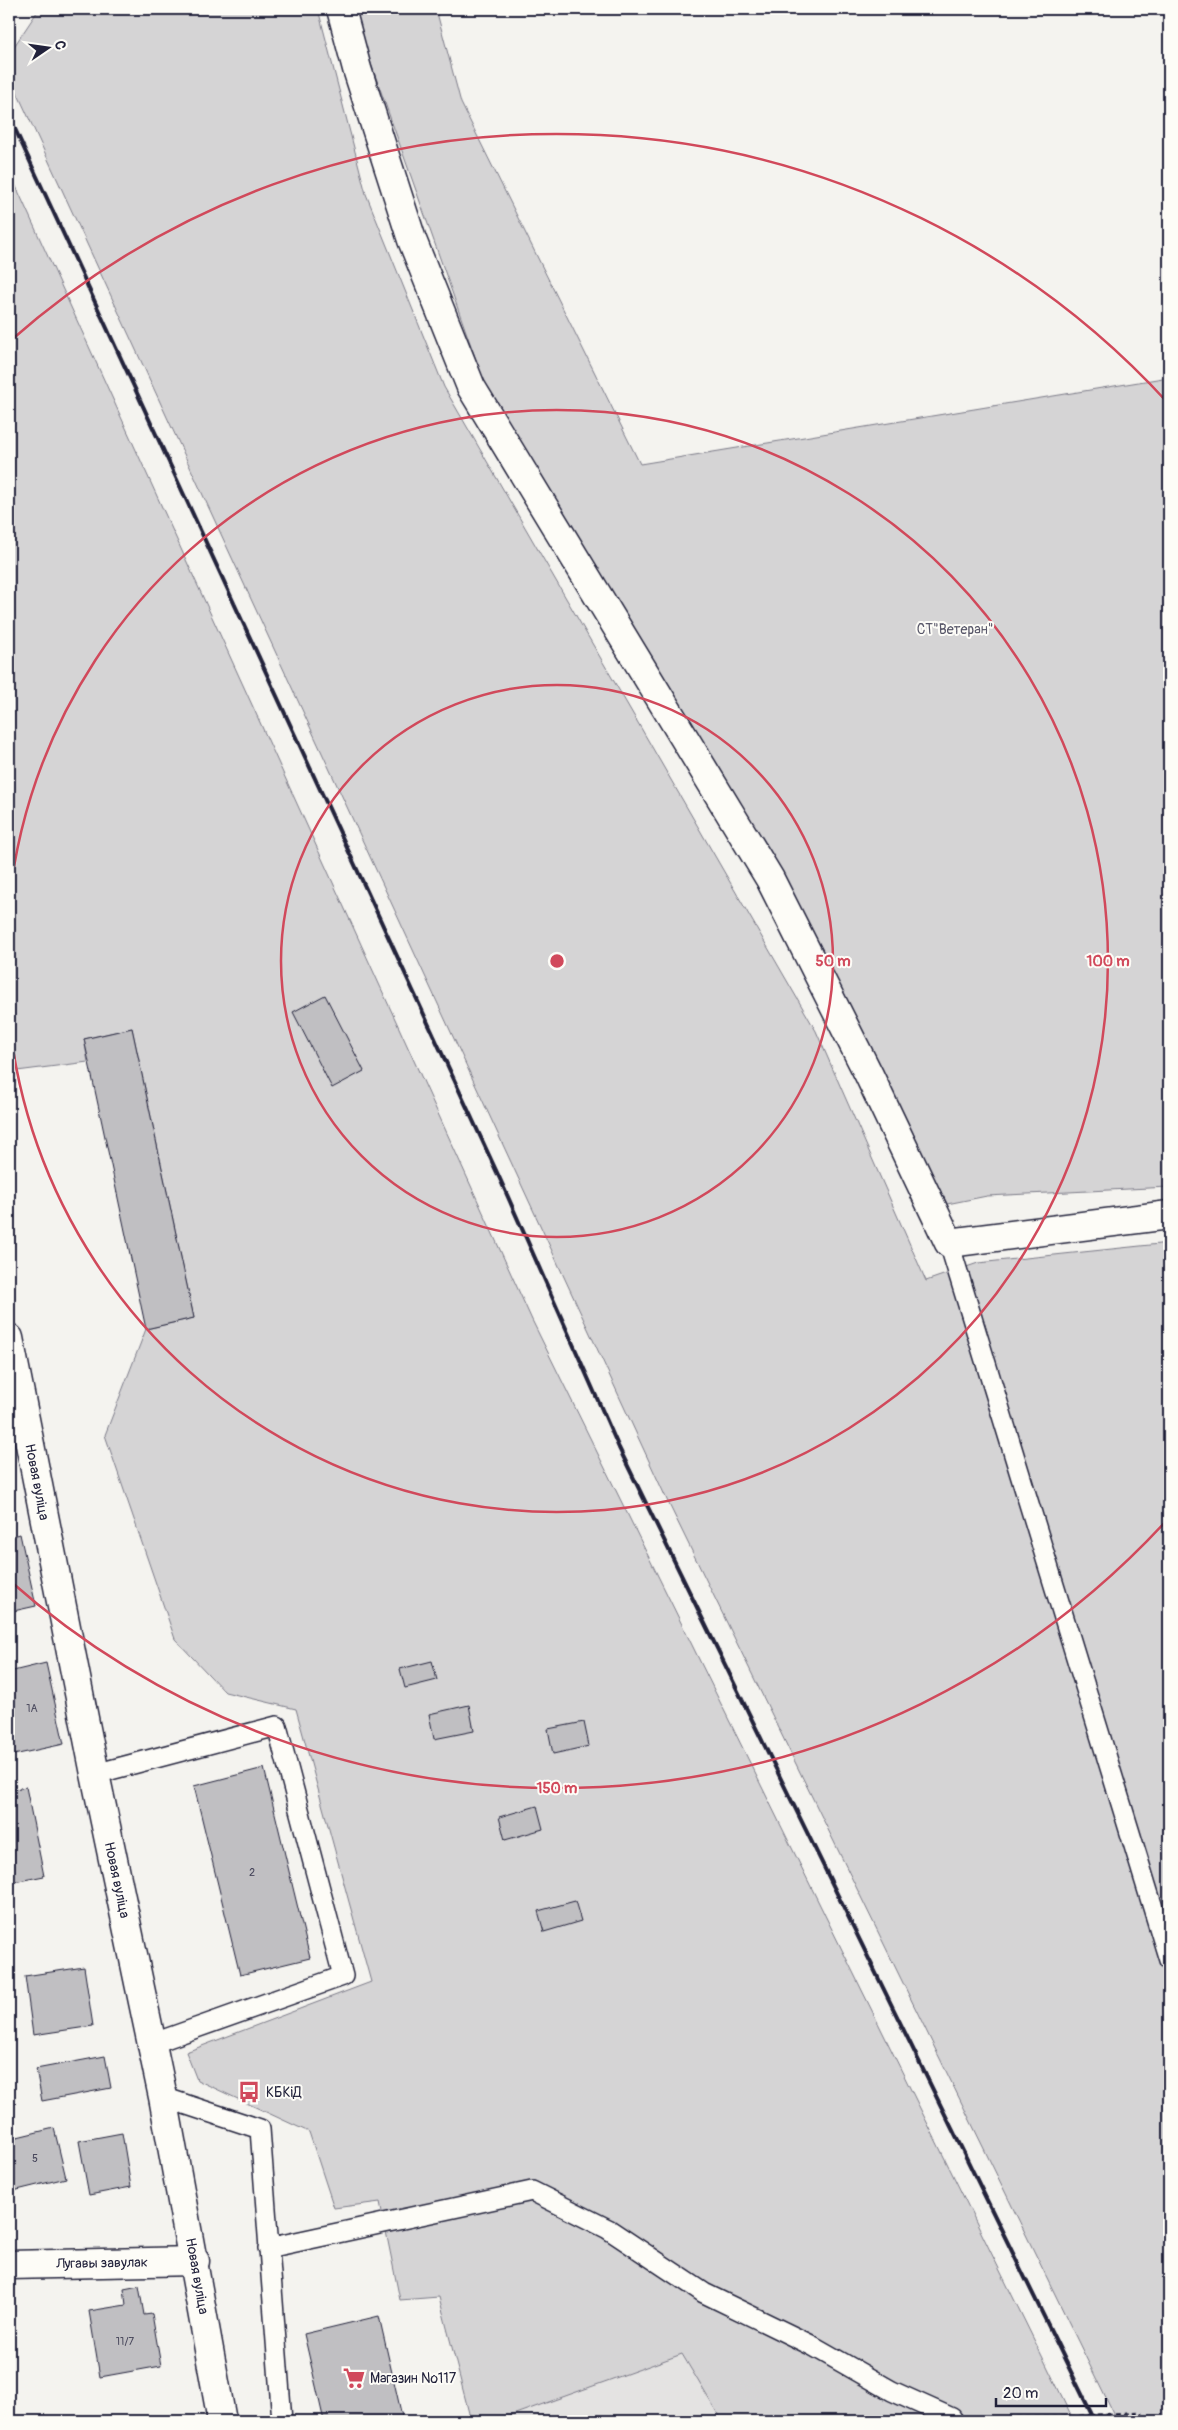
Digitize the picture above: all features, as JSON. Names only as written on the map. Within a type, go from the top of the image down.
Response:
[{"type":"street","points":[[341,9],[357,69],[412,240],[471,387],[770,879],[869,1075],[949,1243],[1169,1215]]},
{"type":"street","name":"Новая вуліца","points":[[9,1338],[95,1774],[163,2097],[195,2261],[222,2421]]},
{"type":"street","name":"Лугавы завулак","points":[[9,2265],[195,2261]]},
{"type":"lane","points":[[949,1243],[1169,1960]]},
{"type":"lane","points":[[95,1774],[277,1726],[343,1976],[151,2044]]},
{"type":"lane","points":[[163,2097],[260,2129],[282,2421]]},
{"type":"lane","points":[[268,2248],[532,2191],[608,2229],[704,2293],[813,2346],[892,2390],[952,2418]]},
{"type":"path","points":[[952,2418],[1057,2418],[1140,2412],[1147,2421]]},
{"type":"shaded area","points":[[682,2354],[722,2421],[496,2421]]},
{"type":"green space","points":[[39,9],[318,9],[366,194],[444,387],[816,1031],[926,1281],[978,1263],[1169,1243],[1169,2421],[1117,2421],[667,1500],[9,75],[9,54]]},
{"type":"green space","name":"СТ\"Ветеран\"","points":[[354,9],[436,9],[461,103],[640,464],[1169,377],[1169,1187],[987,1196],[947,1204],[780,869],[486,388],[362,38]]},
{"type":"green space","points":[[9,171],[532,1320],[1074,2421],[722,2421],[682,2354],[496,2421],[471,2421],[439,2297],[400,2300],[380,2202],[334,2208],[309,2132],[197,2080],[186,2052],[371,1982],[296,1709],[225,1692],[175,1639],[105,1435],[146,1329],[194,1318],[132,1028],[84,1039],[88,1062],[9,1072]]},
{"type":"building","points":[[325,995],[364,1071],[332,1088],[293,1012]]},
{"type":"building","points":[[132,1028],[194,1318],[146,1329],[84,1039]]},
{"type":"building","points":[[20,1534],[36,1606],[9,1612],[9,1537]]},
{"type":"building","points":[[432,1661],[437,1680],[405,1688],[400,1669]]},
{"type":"building","points":[[46,1663],[64,1744],[9,1756],[9,1672]]},
{"type":"building","points":[[469,1705],[474,1731],[434,1739],[429,1714]]},
{"type":"building","points":[[584,1722],[589,1746],[553,1754],[548,1729]]},
{"type":"building","points":[[264,1768],[310,1958],[240,1975],[194,1786]]},
{"type":"building","points":[[26,1787],[44,1876],[9,1883],[9,1790]]},
{"type":"building","points":[[537,1806],[543,1829],[505,1840],[499,1817]]},
{"type":"building","points":[[575,1901],[581,1921],[544,1932],[538,1911]]},
{"type":"building","points":[[84,1967],[93,2026],[33,2035],[25,1976]]},
{"type":"building","points":[[105,2056],[111,2088],[42,2101],[36,2069]]},
{"type":"building","points":[[54,2128],[66,2178],[9,2192],[9,2139]]},
{"type":"building","points":[[122,2133],[131,2187],[89,2195],[79,2141]]},
{"type":"building","points":[[139,2286],[144,2315],[152,2314],[161,2366],[100,2377],[89,2311],[126,2305],[124,2289]]},
{"type":"building","name":"Магазин №117","points":[[379,2316],[403,2421],[324,2421],[304,2334]]},
{"type":"railway","points":[[9,116],[500,1179],[619,1448],[1095,2421]]},
{"type":"place","name":"КБКіД","points":[[249,2092]]},
{"type":"place","name":"Магазин №117","points":[[354,2378]]}]
